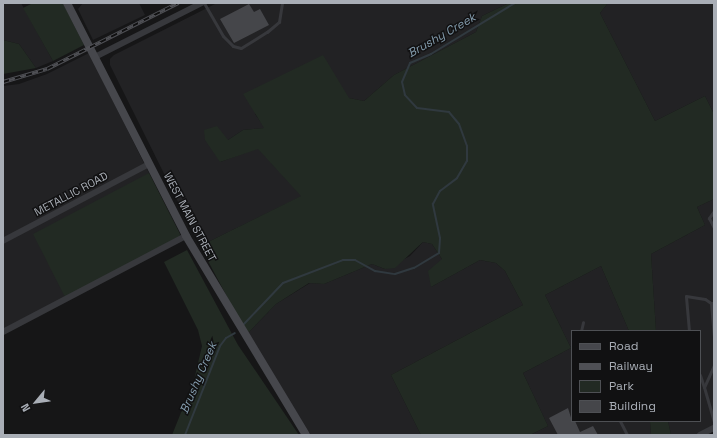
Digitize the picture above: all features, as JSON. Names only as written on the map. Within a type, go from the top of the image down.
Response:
[{"type":"main road","name":"WEST MAIN STREET","points":[[69,4],[186,236],[306,435]]},
{"type":"street","points":[[95,57],[203,3]]},
{"type":"street","name":"METALLIC ROAD","points":[[3,241],[149,164]]},
{"type":"street","points":[[3,332],[186,236]]},
{"type":"street","points":[[700,435],[714,428]]},
{"type":"lane","points":[[203,3],[223,36],[233,46],[241,48],[268,32],[279,22],[282,3]]},
{"type":"lane","points":[[714,211],[709,218],[714,228]]},
{"type":"lane","points":[[689,330],[686,296],[705,299],[713,303],[714,336]]},
{"type":"lane","points":[[581,330],[582,322]]},
{"type":"lane","points":[[704,387],[714,365]]},
{"type":"lane","points":[[701,378],[714,423]]},
{"type":"lane","points":[[620,422],[627,435]]},
{"type":"shaded area","points":[[3,3],[21,3],[53,61],[36,68],[19,44],[3,40]]},
{"type":"shaded area","points":[[83,3],[139,3],[145,15],[93,40],[78,9]]},
{"type":"shaded area","points":[[217,3],[509,3],[482,16],[476,32],[394,75],[364,101],[349,98],[255,114],[265,128],[243,130],[228,140],[220,162],[258,148],[302,196],[200,246],[110,65],[110,59],[114,55]]},
{"type":"shaded area","points":[[608,3],[714,3],[714,114],[705,96],[655,121],[600,13]]},
{"type":"shaded area","points":[[89,53],[149,173],[66,299],[3,331],[3,86],[19,84],[47,74]]},
{"type":"shaded area","points":[[714,199],[714,427],[696,435],[671,435],[668,422],[701,422],[701,330],[656,330],[651,254],[705,225],[697,207]]},
{"type":"shaded area","points":[[423,242],[432,244],[442,259],[431,287],[480,260],[496,263],[505,271],[523,305],[391,375],[421,435],[311,435],[247,334],[276,304],[310,283],[324,284],[372,264],[385,269],[410,256]]},
{"type":"shaded area","points":[[601,266],[629,330],[571,330],[571,348],[545,295]]},
{"type":"shaded area","points":[[571,348],[571,422],[650,422],[651,435],[530,435],[548,426],[523,373]]},
{"type":"green space","points":[[33,3],[63,3],[84,45],[53,61],[23,8]]},
{"type":"green space","points":[[509,3],[608,3],[600,13],[655,121],[705,96],[714,114],[714,199],[697,207],[705,225],[651,254],[656,330],[629,330],[601,266],[545,295],[571,348],[523,373],[548,426],[530,435],[421,435],[391,375],[523,305],[505,271],[496,263],[480,260],[431,287],[428,271],[442,259],[432,244],[423,242],[395,268],[385,269],[372,264],[324,284],[309,283],[276,304],[247,334],[200,246],[301,196],[258,149],[220,162],[205,140],[204,130],[217,126],[228,140],[243,130],[264,128],[243,94],[323,55],[349,98],[364,101],[394,75],[476,32],[482,16]]},
{"type":"green space","points":[[3,40],[19,44],[36,68],[3,74]]},
{"type":"green space","points":[[149,173],[180,234],[179,241],[66,299],[33,234]]},
{"type":"green space","points":[[187,250],[238,345],[299,435],[172,435],[194,380],[202,346],[198,330],[164,262]]},
{"type":"green space","points":[[650,422],[668,422],[671,435],[651,435]]},
{"type":"building","points":[[249,4],[254,12],[260,9],[269,25],[234,43],[220,19]]},
{"type":"building","points":[[568,408],[571,422],[575,422],[580,432],[593,426],[598,435],[558,435],[549,418]]},
{"type":"waterway","name":"Brushy Creek","points":[[243,325],[283,283],[343,260],[355,260],[375,271],[395,274],[414,268],[439,253],[440,238],[433,204],[440,191],[457,178],[467,161],[467,146],[459,124],[449,112],[417,108],[405,95],[402,82],[410,63],[431,54],[515,3]]},
{"type":"waterway","name":"Brushy Creek","points":[[185,435],[220,346],[226,338],[235,333]]},
{"type":"railway","points":[[3,82],[47,69],[178,3]]}]
